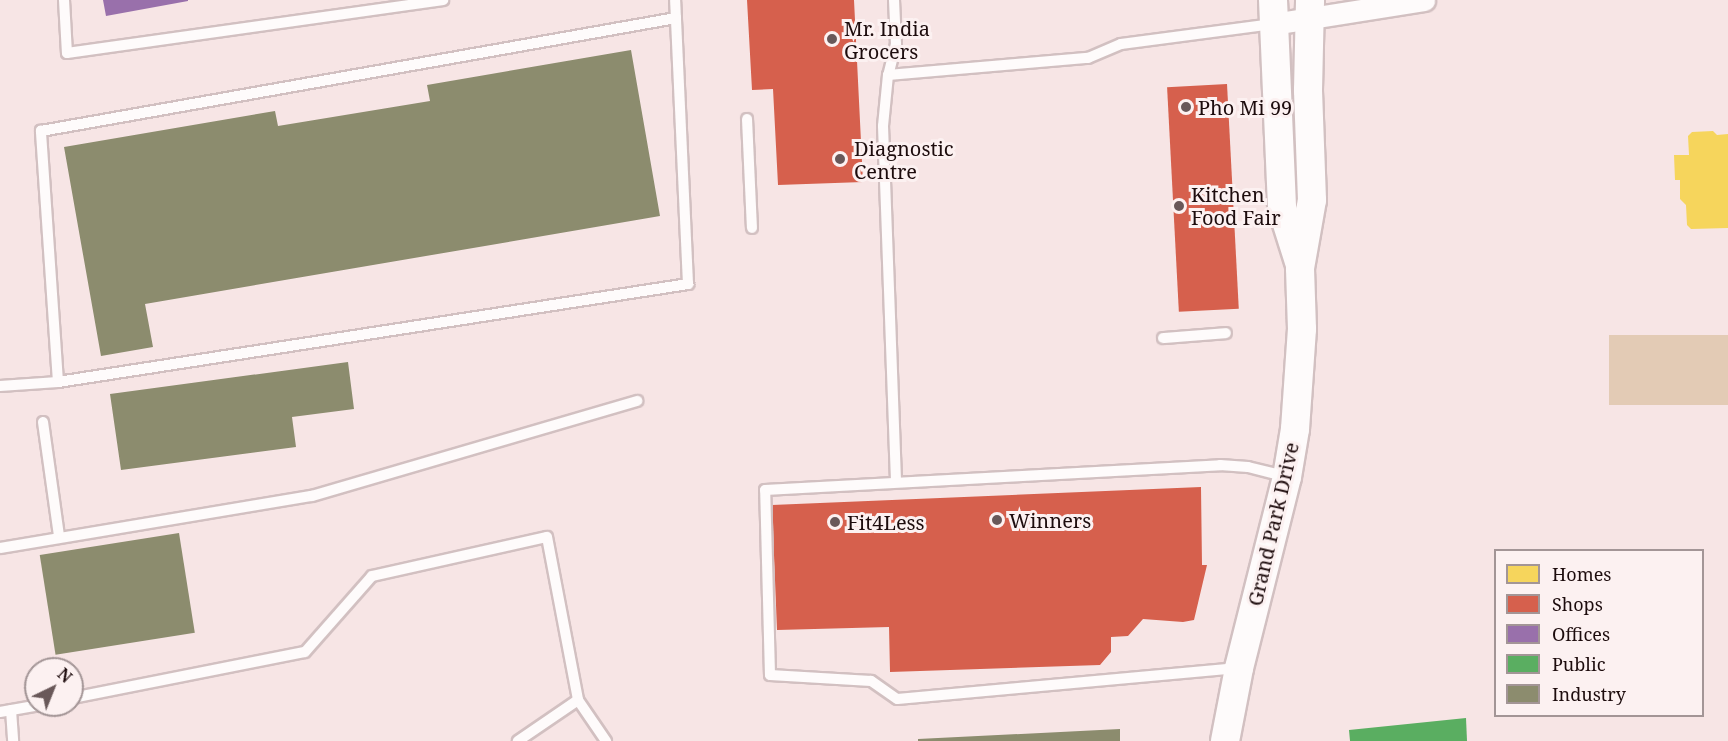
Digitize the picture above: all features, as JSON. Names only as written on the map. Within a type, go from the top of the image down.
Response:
[{"type":"street","points":[[1273,12],[1424,0]]},
{"type":"street","name":"Grand Park Drive","points":[[1225,741],[1239,668],[1287,477],[1295,429],[1302,329],[1300,268],[1312,200],[1308,90],[1311,9]]},
{"type":"street","name":"Grand Park Drive","points":[[1273,12],[1282,208],[1300,268]]},
{"type":"lane","points":[[64,0],[67,53],[442,0]]},
{"type":"lane","points":[[0,386],[58,382],[688,284],[675,0]]},
{"type":"lane","points":[[894,0],[896,44],[888,75],[884,126],[896,481]]},
{"type":"lane","points":[[888,75],[1088,58],[1121,45],[1273,12]]},
{"type":"lane","points":[[58,382],[41,131],[676,18]]},
{"type":"lane","points":[[747,118],[752,228]]},
{"type":"lane","points":[[1163,338],[1226,333]]},
{"type":"lane","points":[[0,548],[59,536],[312,496],[638,400]]},
{"type":"lane","points":[[43,422],[59,536]]},
{"type":"lane","points":[[1239,668],[897,699],[871,681],[770,675],[765,490],[1220,465],[1248,467],[1287,477]]},
{"type":"lane","points":[[84,696],[305,652],[372,576],[547,537],[578,700],[606,741]]},
{"type":"lane","points":[[518,741],[578,700]]},
{"type":"lane","points":[[13,741],[6,711],[24,708]]},
{"type":"shaded area","points":[[1609,335],[1728,335],[1728,405],[1609,405]]},
{"type":"building: Homes","points":[[1713,131],[1717,135],[1728,134],[1728,228],[1691,229],[1687,225],[1686,205],[1680,199],[1680,180],[1675,180],[1674,155],[1689,155],[1688,136],[1692,132]]},
{"type":"building: Shops","points":[[747,0],[854,0],[863,182],[778,185],[773,89],[752,90]]},
{"type":"building: Shops","points":[[1227,84],[1239,309],[1179,312],[1167,87]]},
{"type":"building: Shops","points":[[1201,487],[1202,565],[1207,565],[1194,620],[1183,622],[1143,619],[1128,636],[1111,637],[1111,652],[1100,665],[890,672],[889,627],[777,630],[772,505]]},
{"type":"building: Offices","points":[[103,0],[188,0],[188,1],[106,16]]},
{"type":"building: Public","points":[[1466,718],[1467,741],[1350,741],[1349,730]]},
{"type":"building: Industry","points":[[631,50],[660,216],[145,304],[153,347],[101,356],[64,147],[275,111],[278,126],[430,101],[427,85]]},
{"type":"building: Industry","points":[[348,362],[354,409],[292,417],[296,447],[121,470],[110,394]]},
{"type":"building: Industry","points":[[179,533],[195,633],[56,655],[40,555]]},
{"type":"building: Industry","points":[[1120,729],[1120,741],[918,741],[918,739]]},
{"type":"place","name":"Mr. India Grocers","points":[[832,39]]},
{"type":"place","name":"Pho Mi 99","points":[[1186,107]]},
{"type":"place","name":"Diagnostic Centre","points":[[840,159]]},
{"type":"place","name":"Kitchen Food Fair","points":[[1179,206]]},
{"type":"place","name":"Winners","points":[[997,520]]},
{"type":"place","name":"Fit4Less","points":[[835,522]]}]
